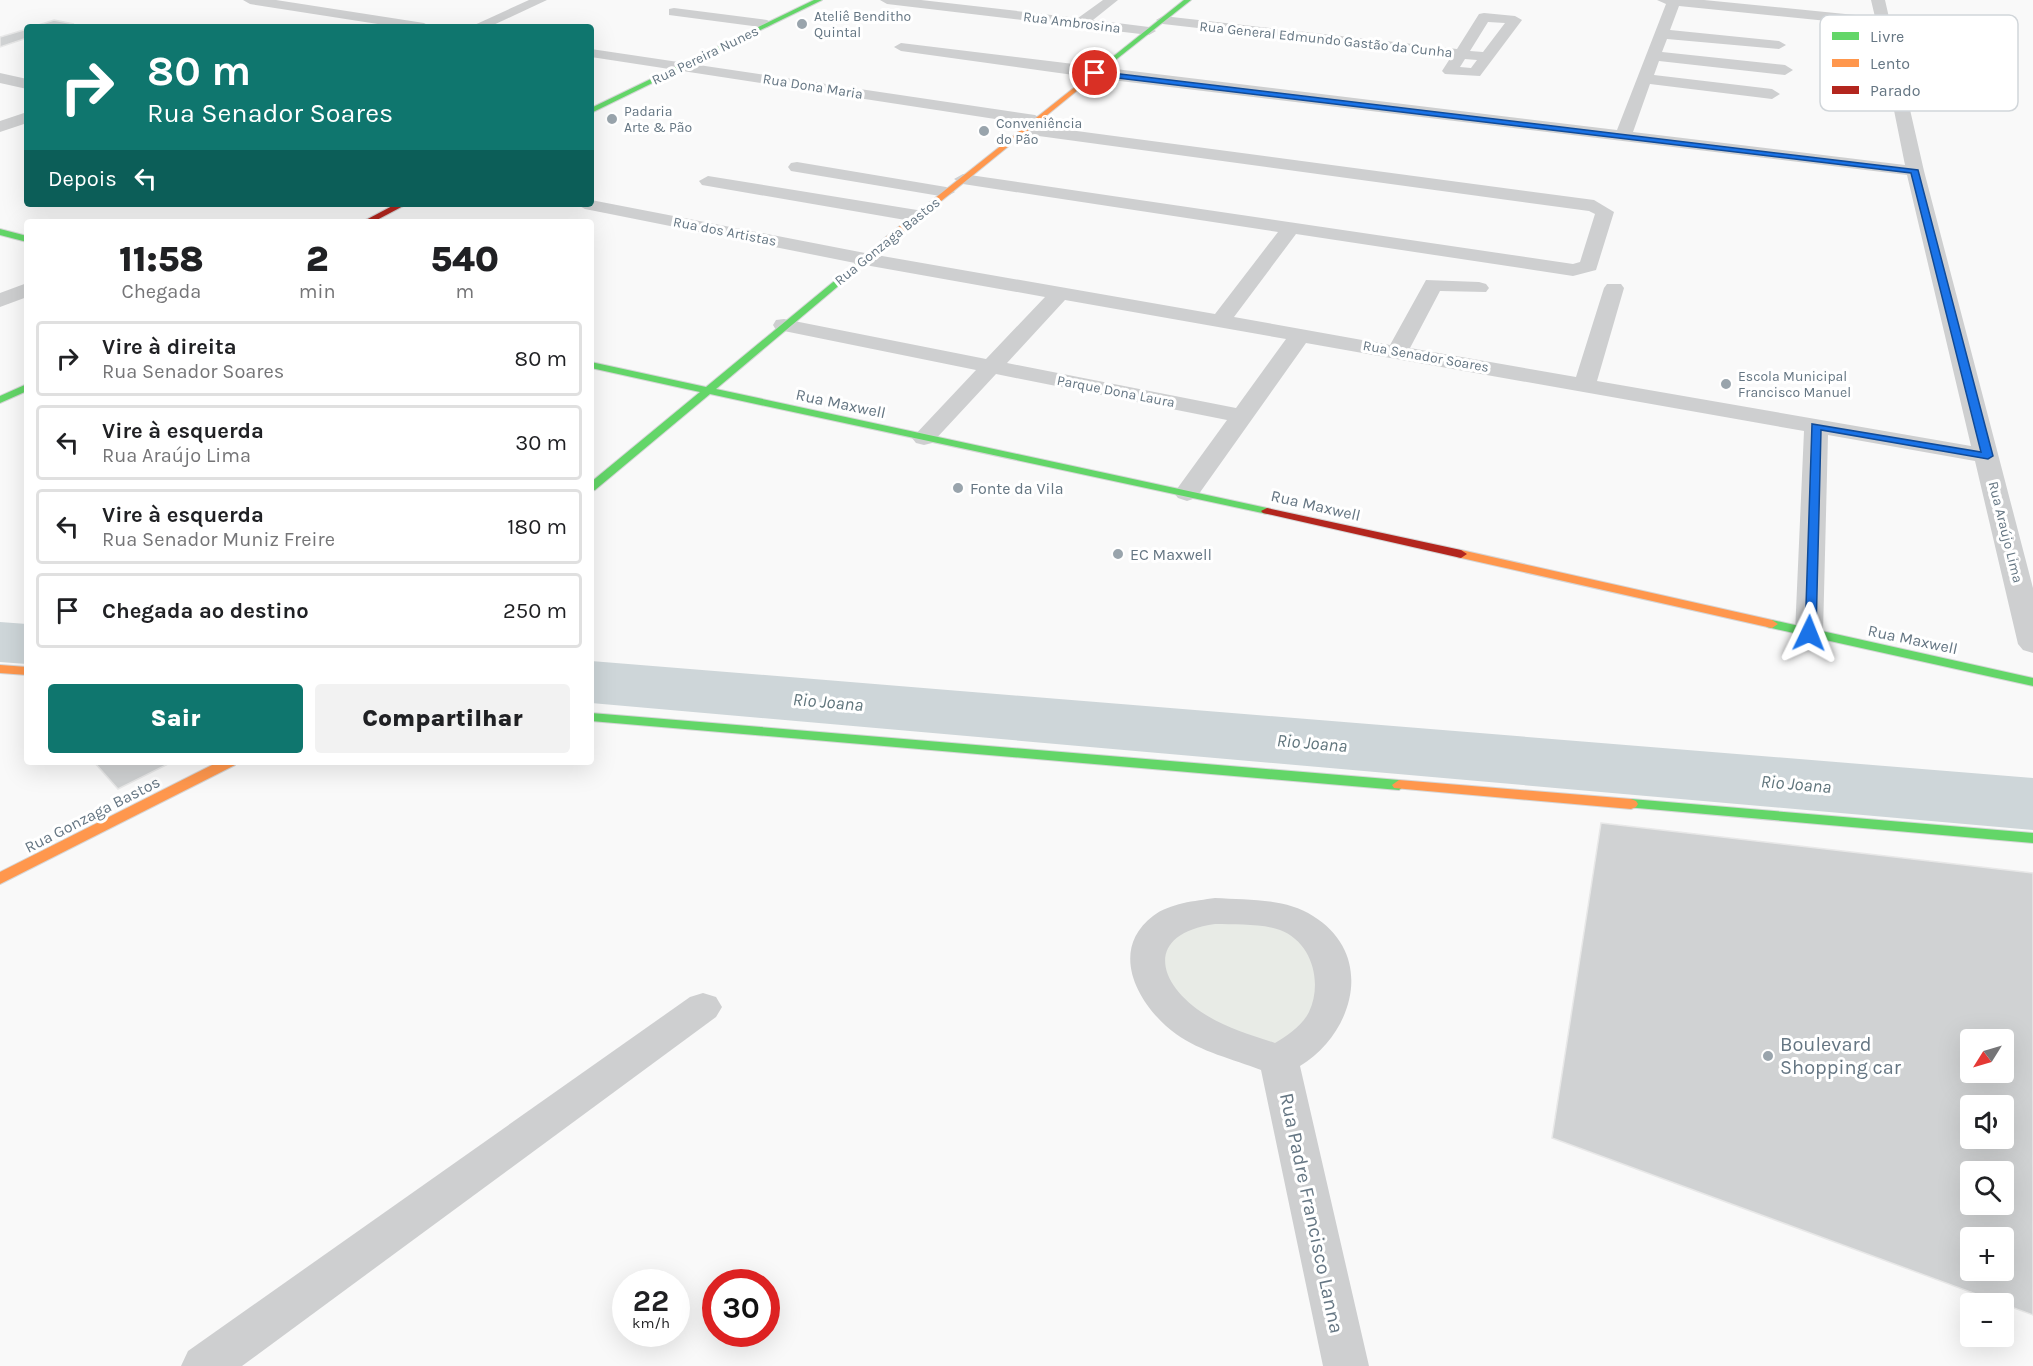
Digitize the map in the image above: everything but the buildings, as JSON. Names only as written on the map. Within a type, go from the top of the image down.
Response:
[{"type":"main road","name":"Rua Pereira Nunes","points":[[594,109],[679,66],[819,0]]},
{"type":"main road","name":"Rua Gonzaga Bastos","points":[[594,485],[784,325],[1029,124],[1188,0]]},
{"type":"main road","points":[[372,219],[398,207]]},
{"type":"main road","points":[[0,232],[24,237]]},
{"type":"main road","name":"Rua Maxwell","points":[[594,366],[1187,493],[2033,682]]},
{"type":"main road","points":[[0,400],[24,388]]},
{"type":"main road","points":[[0,669],[24,671]]},
{"type":"main road","points":[[594,717],[2033,838]]},
{"type":"main road","name":"Rua Gonzaga Bastos","points":[[0,879],[224,765]]},
{"type":"street","points":[[250,0],[405,24]]},
{"type":"street","points":[[484,24],[540,0]]},
{"type":"street","name":"Rua Ambrosina","points":[[887,0],[1149,31]]},
{"type":"street","points":[[1081,23],[1110,0]]},
{"type":"street","name":"Rua Araújo Lima","points":[[1878,0],[1881,15]]},
{"type":"street","points":[[1623,137],[1662,34],[1669,1],[1820,16]]},
{"type":"street","points":[[301,21],[354,3]]},
{"type":"street","points":[[674,12],[767,24]]},
{"type":"street","points":[[1484,17],[1515,20],[1473,74],[1450,71],[1462,54],[1484,17]]},
{"type":"street","name":"Rua General Edmundo Gastão da Cunha","points":[[1163,20],[1488,57]]},
{"type":"street","points":[[1662,34],[1779,45]]},
{"type":"street","points":[[901,47],[1095,73],[1915,171]]},
{"type":"street","name":"Rua Dona Maria","points":[[594,52],[1029,124],[1594,206],[1605,212],[1589,266],[1573,270],[963,179]]},
{"type":"street","points":[[1654,56],[1785,70]]},
{"type":"street","points":[[0,78],[24,83]]},
{"type":"street","points":[[1645,79],[1772,94]]},
{"type":"street","name":"Rua Araújo Lima","points":[[1902,111],[2033,644]]},
{"type":"street","points":[[0,127],[24,118]]},
{"type":"street","points":[[797,167],[946,192]]},
{"type":"street","points":[[708,181],[917,216]]},
{"type":"street","name":"Rua dos Artistas","points":[[594,206],[865,259]]},
{"type":"street","points":[[1221,320],[1287,233]]},
{"type":"street","name":"Rua Senador Soares","points":[[865,259],[1988,456]]},
{"type":"street","points":[[1398,351],[1433,284],[1479,288]]},
{"type":"street","points":[[1585,384],[1614,288]]},
{"type":"street","points":[[0,301],[24,290]]},
{"type":"street","points":[[924,438],[1060,293]]},
{"type":"street","name":"Parque Dona Laura","points":[[784,325],[1241,416]]},
{"type":"street","points":[[1187,493],[1300,334]]},
{"type":"street","points":[[1809,633],[1816,426]]},
{"type":"street","points":[[1215,911],[1275,917],[1299,924],[1317,939],[1328,955],[1334,973],[1333,999],[1325,1017],[1307,1042],[1279,1060],[1221,1040],[1190,1024],[1163,1001],[1150,978],[1146,956],[1153,935],[1173,920],[1195,912],[1215,911]]},
{"type":"street","points":[[204,1366],[703,1007]]},
{"type":"street","name":"Rua Padre Francisco Lanna","points":[[1279,1060],[1346,1366]]},
{"type":"shaded area","points":[[1237,920],[1280,925],[1311,946],[1320,985],[1314,1006],[1295,1034],[1270,1046],[1229,1033],[1181,1003],[1156,972],[1160,944],[1185,927]]},
{"type":"waterway","name":"Rio Joana","points":[[0,642],[24,644]]},
{"type":"waterway","name":"Rio Joana","points":[[594,682],[2033,804]]},
{"type":"traffic: fast","points":[[594,110],[819,0]]},
{"type":"traffic: fast","points":[[1092,76],[1188,0]]},
{"type":"traffic: fast","points":[[0,232],[24,238]]},
{"type":"traffic: fast","points":[[594,485],[884,243]]},
{"type":"traffic: fast","points":[[594,366],[1267,511]]},
{"type":"traffic: fast","points":[[0,400],[24,388]]},
{"type":"traffic: fast","points":[[1772,624],[2033,682]]},
{"type":"traffic: fast","points":[[594,717],[1399,785]]},
{"type":"traffic: fast","points":[[1631,804],[2033,838]]},
{"type":"traffic: slow","points":[[884,243],[1092,76]]},
{"type":"traffic: slow","points":[[1461,554],[1772,624]]},
{"type":"traffic: slow","points":[[0,669],[24,671]]},
{"type":"traffic: slow","points":[[0,879],[224,765]]},
{"type":"traffic: slow","points":[[1399,785],[1631,804]]},
{"type":"traffic: jam","points":[[372,219],[397,207]]},
{"type":"traffic: jam","points":[[1267,511],[1461,554]]},
{"type":"place","name":"Ateliê Benditho Quintal","points":[[802,24]]},
{"type":"place","name":"Padaria Arte & Pão","points":[[612,119]]},
{"type":"place","name":"Conveniência do Pão","points":[[984,131]]},
{"type":"place","name":"Escola Municipal Francisco Manuel","points":[[1726,384]]},
{"type":"place","name":"Fonte da Vila","points":[[958,488]]},
{"type":"place","name":"EC Maxwell","points":[[1118,554]]},
{"type":"place","name":"Boulevard Shopping car","points":[[1768,1056]]},
{"type":"route","points":[[1095,73],[1915,171],[1988,456],[1816,426],[1809,633]]}]
